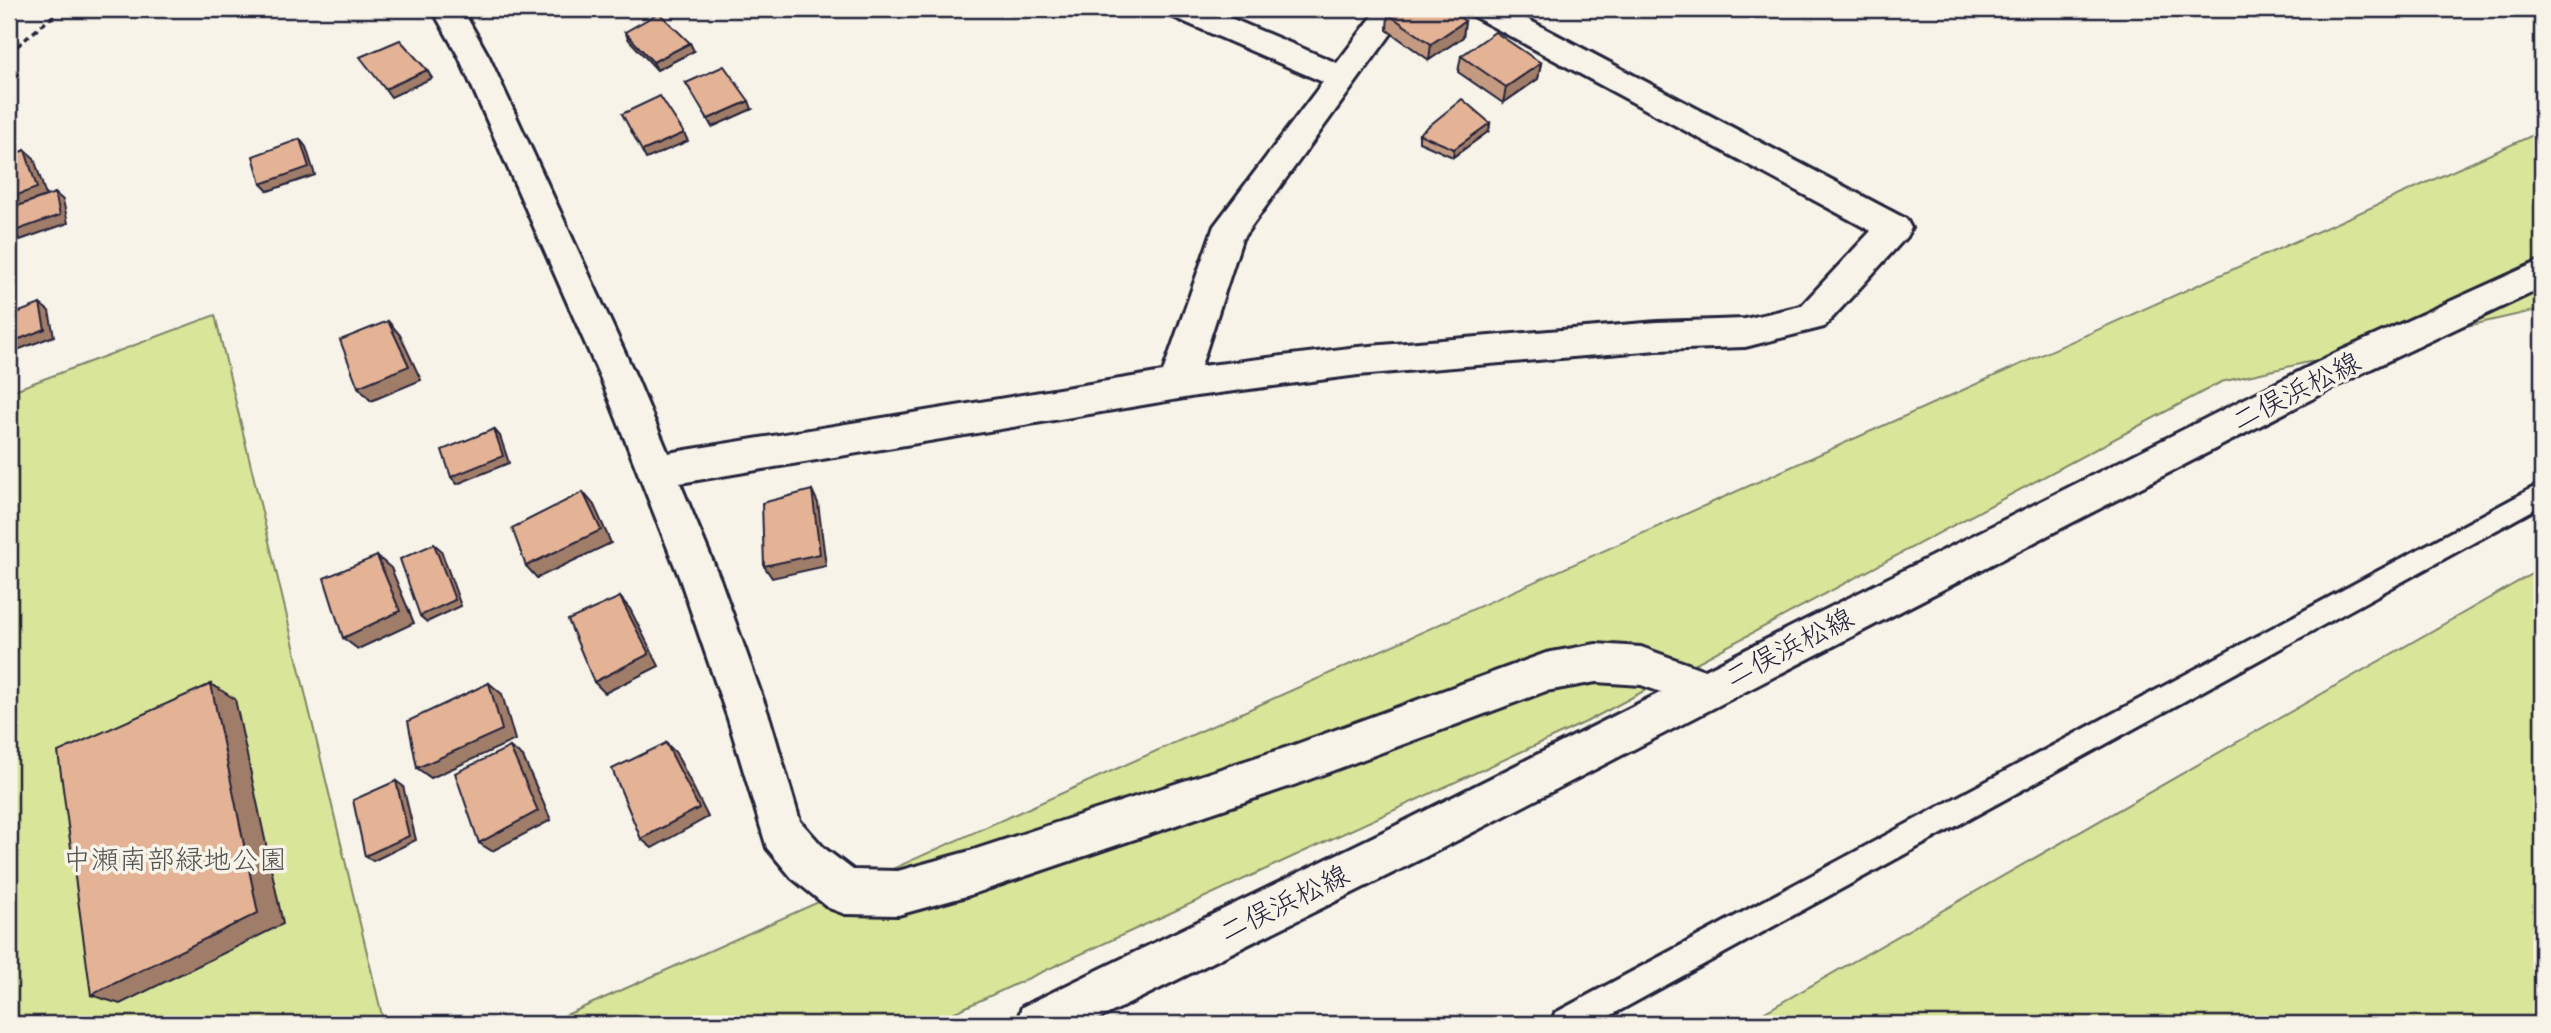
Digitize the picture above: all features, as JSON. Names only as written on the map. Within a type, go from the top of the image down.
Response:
[{"type":"street","points":[[447,9],[474,57],[619,379],[700,579],[745,707],[782,833],[808,863],[845,892],[898,893],[970,873],[1294,765],[1546,672],[1596,663],[1641,666],[1706,689]]},
{"type":"street","points":[[1182,9],[1342,78]]},
{"type":"street","points":[[1177,385],[1226,235],[1394,9]]},
{"type":"street","points":[[655,471],[1177,385],[1358,361],[1657,335],[1745,333],[1812,317],[1894,228],[1484,9]]},
{"type":"street","name":"二俣浜松線","points":[[1039,1024],[1409,842],[2349,363],[2542,273]]},
{"type":"lane","points":[[1566,1024],[2542,494]]},
{"type":"path","points":[[9,53],[59,9],[75,14],[91,9]]},
{"type":"green space","points":[[2542,131],[2542,309],[2221,382],[1586,722],[929,1024],[546,1024]]},
{"type":"green space","name":"中瀬南部緑地公園","points":[[215,315],[384,1024],[9,1024],[9,392]]},
{"type":"green space","points":[[2542,568],[2542,1024],[1744,1024]]},
{"type":"building","points":[[1396,9],[1448,9],[1465,21],[1431,44],[1388,14]]},
{"type":"building","points":[[659,13],[690,43],[653,62],[625,32]]},
{"type":"building","points":[[1495,32],[1541,63],[1506,87],[1461,56]]},
{"type":"building","points":[[400,40],[427,70],[385,89],[360,57]]},
{"type":"building","points":[[724,66],[749,101],[708,119],[686,83]]},
{"type":"building","points":[[660,96],[684,133],[642,151],[622,114]]},
{"type":"building","points":[[1462,99],[1490,123],[1454,149],[1419,134]]},
{"type":"building","points":[[300,139],[309,167],[261,184],[253,156]]},
{"type":"building","points":[[25,150],[37,188],[9,198],[9,156]]},
{"type":"building","points":[[55,193],[60,215],[12,232],[9,209]]},
{"type":"building","points":[[40,304],[45,329],[9,343],[9,316]]},
{"type":"building","points":[[388,321],[409,366],[358,387],[340,340]]},
{"type":"building","points":[[494,429],[503,456],[451,477],[442,450]]},
{"type":"building","points":[[812,490],[820,554],[764,566],[762,503]]},
{"type":"building","points":[[583,492],[601,530],[526,566],[512,528]]},
{"type":"building","points":[[434,544],[455,600],[420,616],[400,559]]},
{"type":"building","points":[[377,556],[400,611],[343,638],[324,578]]},
{"type":"building","points":[[620,597],[649,654],[594,682],[568,620]]},
{"type":"building","points":[[489,683],[502,730],[417,768],[408,721]]},
{"type":"building","points":[[211,684],[258,913],[91,995],[58,752]]},
{"type":"building","points":[[666,743],[699,808],[641,839],[612,769]]},
{"type":"building","points":[[510,747],[538,811],[479,843],[455,773]]},
{"type":"building","points":[[396,781],[409,836],[365,856],[353,800]]}]
